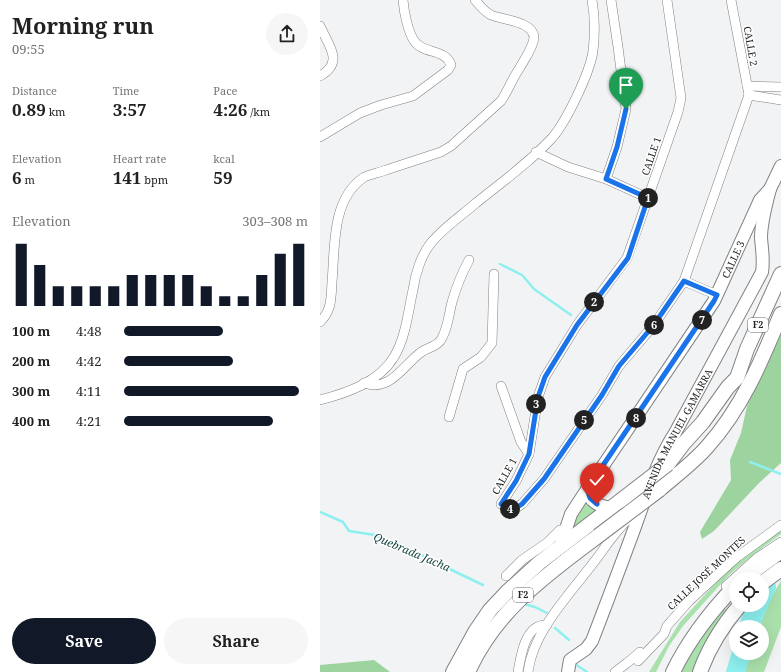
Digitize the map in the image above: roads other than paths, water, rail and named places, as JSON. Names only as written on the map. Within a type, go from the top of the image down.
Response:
[{"type":"highway","name":"F2","points":[[453,672],[464,649],[490,610],[523,576],[668,464],[703,422],[728,387],[737,378],[747,350],[781,274]]},
{"type":"highway","name":"F2","points":[[468,672],[487,637],[519,599],[548,574],[659,490],[706,448],[730,418],[743,398],[754,377],[781,314]]},
{"type":"highway","points":[[752,572],[781,551]]},
{"type":"highway","points":[[769,578],[779,572]]},
{"type":"highway","points":[[673,672],[683,651],[710,614],[729,593]]},
{"type":"highway","points":[[700,672],[717,636],[735,612]]},
{"type":"main road","name":"CALLE 3","points":[[560,547],[571,514],[710,308],[760,200],[770,189],[781,166]]},
{"type":"main road","name":"AVENIDA MANUEL GAMARRA","points":[[568,672],[570,660],[586,649],[592,641],[633,533],[640,510],[666,447],[762,272],[764,264],[761,239],[762,227],[770,189]]},
{"type":"main road","points":[[587,489],[588,494],[593,501],[602,506],[616,504]]},
{"type":"street","points":[[320,137],[360,112],[413,96],[448,70],[451,65],[445,56],[428,50],[415,42],[404,12],[403,0]]},
{"type":"street","points":[[320,322],[327,314],[331,304],[339,212],[343,202],[353,188],[363,178],[441,152],[451,146],[501,101],[533,44],[533,34],[530,29],[523,25],[490,14],[475,0]]},
{"type":"street","points":[[320,400],[346,392],[364,383],[386,368],[394,356],[406,327],[416,275],[430,243],[552,138],[561,126],[576,97],[593,52],[595,17],[592,0]]},
{"type":"street","points":[[606,179],[617,147],[626,109],[611,0]]},
{"type":"street","name":"CALLE 1","points":[[667,0],[681,98],[628,258],[577,325],[545,377],[537,401],[529,454],[516,481],[501,504],[513,510],[522,504],[544,479],[602,395],[619,366],[653,326],[684,281],[748,90]]},
{"type":"street","name":"CALLE 2","points":[[731,0],[748,90]]},
{"type":"street","points":[[320,26],[332,50],[333,62],[332,66],[320,76]]},
{"type":"street","points":[[748,90],[781,87]]},
{"type":"street","points":[[748,90],[781,100]]},
{"type":"street","points":[[536,152],[568,167],[606,179],[648,198]]},
{"type":"street","points":[[364,383],[374,386],[387,382],[420,353],[439,343],[442,338],[452,300],[464,270],[470,260]]},
{"type":"street","points":[[449,417],[464,369],[481,357],[492,343],[494,274]]},
{"type":"street","points":[[684,281],[717,295]]},
{"type":"street","points":[[501,386],[520,442],[529,454]]},
{"type":"street","points":[[528,672],[534,648],[547,625],[626,521],[640,510]]},
{"type":"street","name":"CALLE JOSÉ MONTES","points":[[615,672],[628,664],[667,626],[689,601],[737,557],[781,525]]},
{"type":"street","points":[[506,576],[522,560],[548,542],[560,530],[566,529]]},
{"type":"street","points":[[710,614],[727,585],[757,558],[781,542]]},
{"type":"street","points":[[518,672],[520,658],[527,638],[536,627],[547,625]]},
{"type":"street","name":"CALLE JOSÉ MONTES","points":[[638,661],[664,634],[667,626]]},
{"type":"waterway","points":[[500,264],[522,275],[534,289],[571,315]]},
{"type":"waterway","points":[[750,462],[781,474]]},
{"type":"waterway","name":"Quebrada Jacha","points":[[320,512],[343,522],[349,531],[375,535],[397,547],[427,557],[483,585]]},
{"type":"waterway","name":"Quebrada Jacha","points":[[524,604],[535,607],[547,613]]},
{"type":"waterway","points":[[745,620],[747,612],[757,613]]},
{"type":"waterway","points":[[755,620],[758,612]]},
{"type":"waterway","name":"Quebrada Jacha","points":[[555,628],[569,640]]},
{"type":"waterway","points":[[730,672],[734,660]]},
{"type":"waterway","points":[[738,672],[742,660]]},
{"type":"waterway","name":"Quebrada Jacha","points":[[574,662],[587,672]]}]
